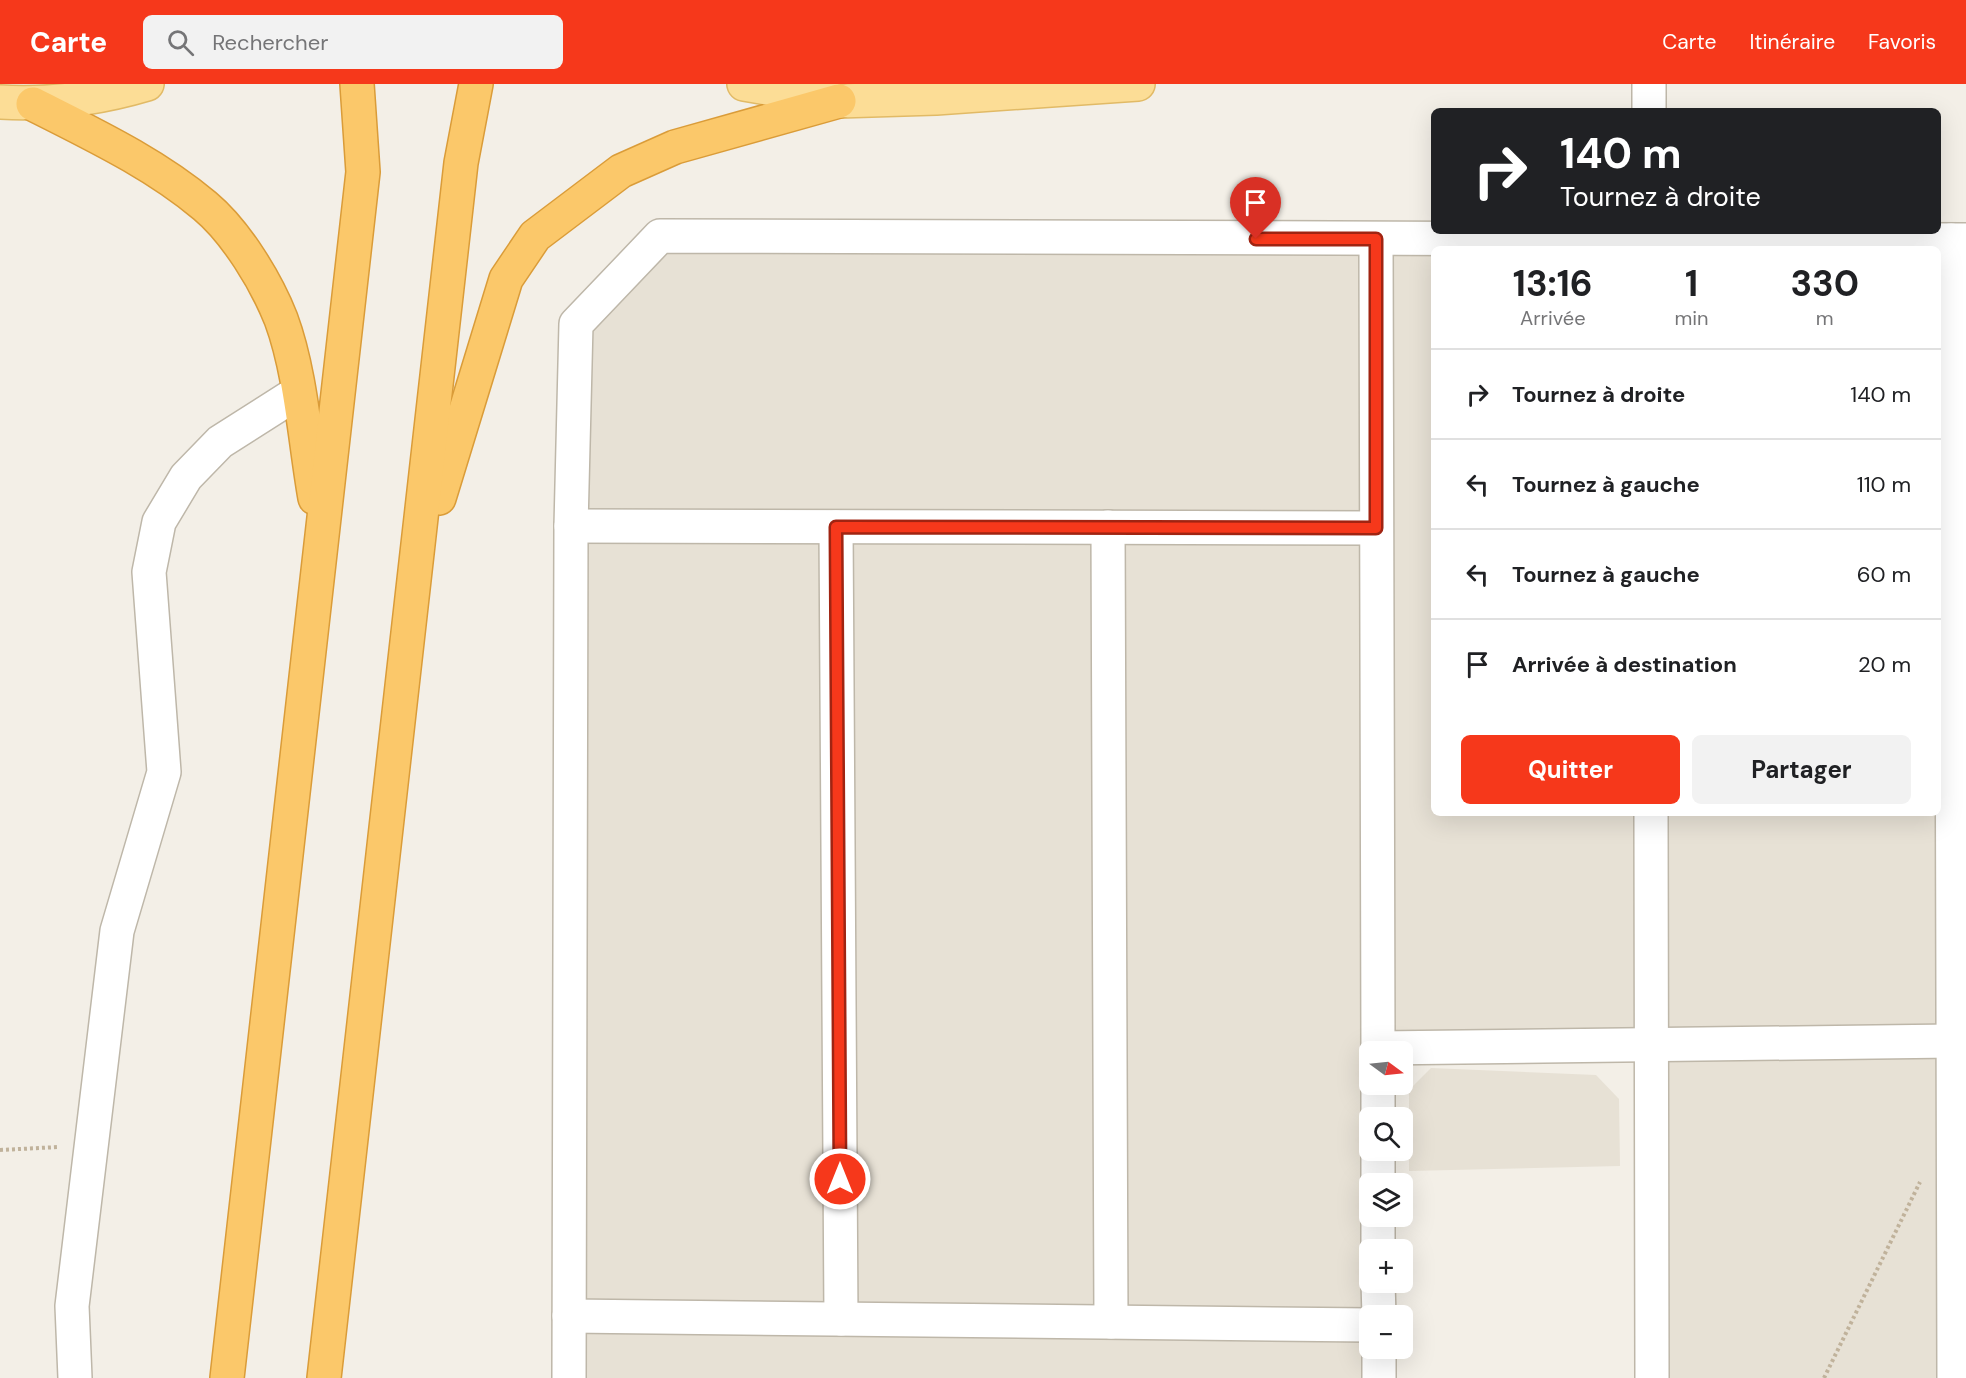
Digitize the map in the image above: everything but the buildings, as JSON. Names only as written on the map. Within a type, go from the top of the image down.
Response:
[{"type":"highway","points":[[227,1378],[363,172],[357,84]]},
{"type":"highway","points":[[324,1378],[461,163],[476,84]]},
{"type":"highway","points":[[415,578],[506,279],[535,236],[621,171],[675,147],[839,102]]},
{"type":"highway","points":[[33,104],[128,153],[206,207],[246,252],[280,319],[297,393],[322,537]]},
{"type":"main road","points":[[0,102],[33,104],[116,93],[147,84]]},
{"type":"main road","points":[[744,84],[839,102],[936,98],[1138,84]]},
{"type":"street","points":[[1649,84],[1649,108]]},
{"type":"street","points":[[569,1378],[571,526],[576,324],[660,236],[1958,240],[1953,1041],[1954,1378]]},
{"type":"street","points":[[1376,239],[1378,1041]]},
{"type":"street","points":[[75,1378],[72,1306],[117,931],[164,772],[149,572],[159,522],[186,477],[220,442],[297,393]]},
{"type":"street","points":[[571,526],[1376,528]]},
{"type":"street","points":[[836,527],[841,1319]]},
{"type":"street","points":[[1108,527],[1111,1322]]},
{"type":"street","points":[[1651,816],[1652,1378]]},
{"type":"street","points":[[1413,1049],[1953,1041]]},
{"type":"street","points":[[569,1316],[1359,1325]]},
{"type":"street","points":[[1379,1359],[1379,1378]]},
{"type":"path","points":[[0,1150],[90,1146]]},
{"type":"path","points":[[1824,1378],[1922,1176]]},
{"type":"shaded area","points":[[660,236],[1951,240],[1954,1378],[1652,1378],[1652,1045],[1413,1051],[1413,1041],[1359,1041],[1359,1095],[1370,1095],[1370,1107],[1359,1107],[1359,1161],[1370,1161],[1370,1173],[1359,1173],[1359,1227],[1370,1227],[1370,1239],[1359,1239],[1359,1293],[1371,1293],[1372,1305],[1359,1305],[1359,1359],[1377,1359],[1379,1378],[569,1378],[576,324]]},
{"type":"shaded area","points":[[1431,1068],[1596,1075],[1619,1099],[1620,1166],[1409,1171],[1409,1161],[1413,1161],[1413,1107],[1409,1107],[1409,1095],[1413,1095],[1413,1086]]},
{"type":"route","points":[[840,1179],[836,527],[1376,528],[1376,239],[1256,239]]}]
